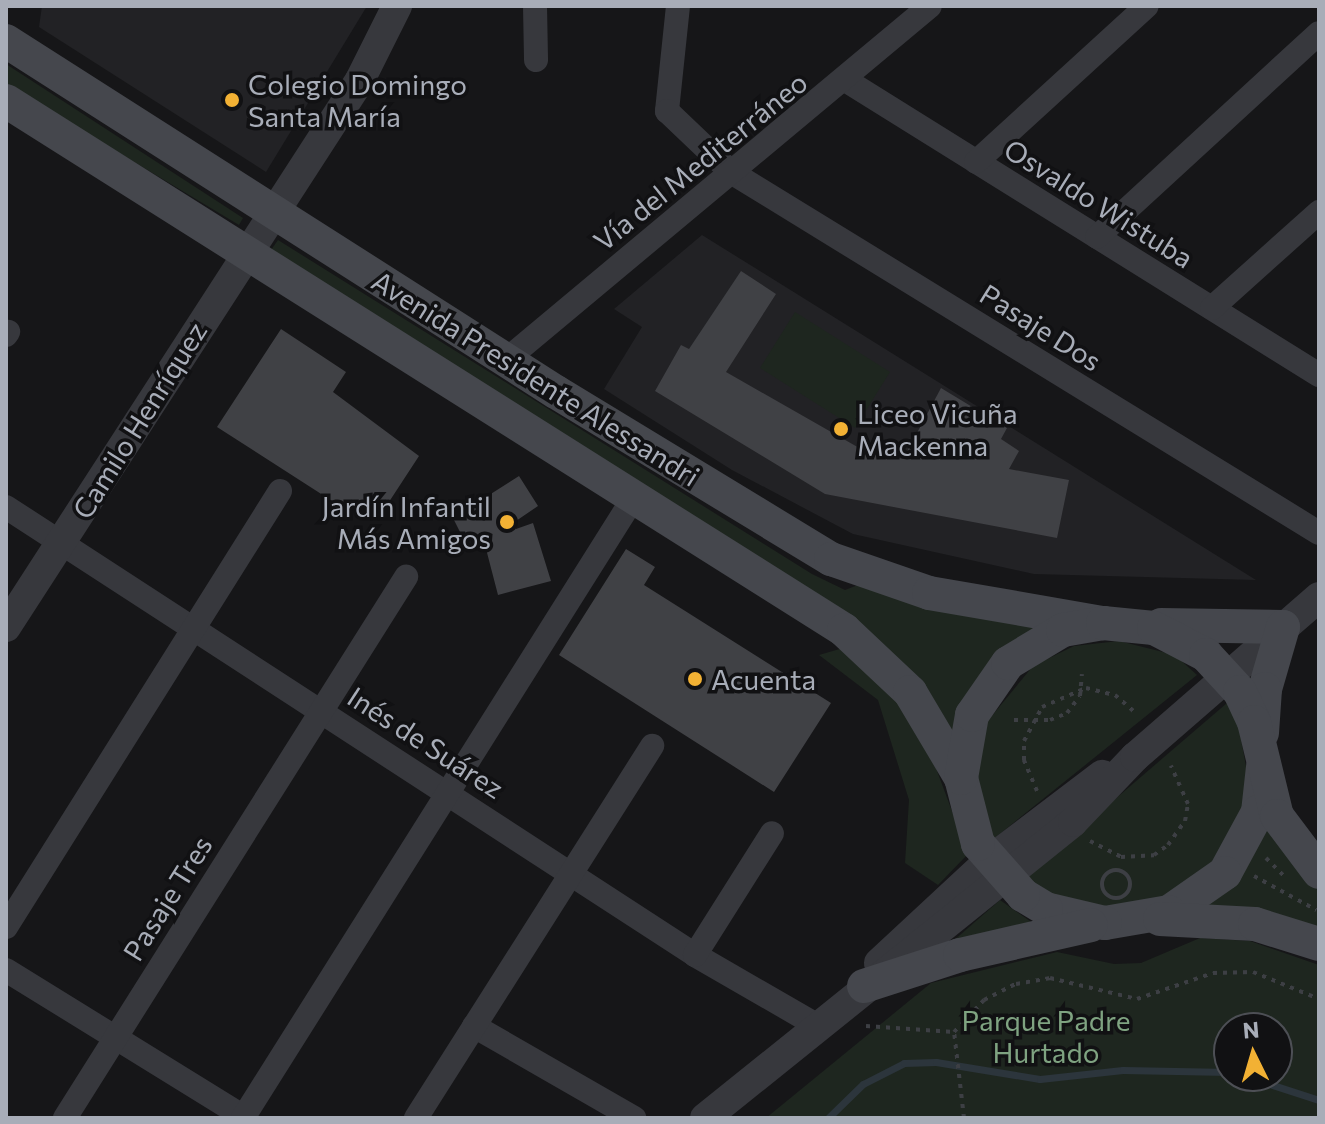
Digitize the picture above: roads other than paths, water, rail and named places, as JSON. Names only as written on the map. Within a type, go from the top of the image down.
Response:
[{"type":"main road","name":"Avenida Presidente Alessandri","points":[[6,41],[506,360],[846,565],[952,599],[1103,623],[1140,625],[1181,639],[1227,675],[1245,702],[1280,823],[1319,872]]},
{"type":"main road","name":"Avenida Presidente Alessandri","points":[[6,101],[244,255],[634,497],[864,645],[910,692],[961,778]]},
{"type":"main road","name":"Avenida Presidente Alessandri","points":[[1103,623],[1063,630],[1008,663],[972,715],[961,778],[969,823],[998,869],[1046,909],[1105,923],[1148,918],[1255,924],[1319,944]]},
{"type":"main road","points":[[1140,625],[1283,627],[1265,689],[1262,755]]},
{"type":"main road","name":"Avenida Presidente Alessandri","points":[[1148,918],[1190,903],[1239,855],[1258,812],[1262,755]]},
{"type":"main road","points":[[864,986],[960,955],[1105,923]]},
{"type":"street","name":"Camilo Henríquez","points":[[6,627],[360,80],[397,6]]},
{"type":"street","points":[[535,6],[536,60]]},
{"type":"street","name":"Pasaje Dos","points":[[678,6],[667,111],[731,172],[1319,533]]},
{"type":"street","name":"Vía del Mediterráneo","points":[[506,360],[731,172],[847,81],[930,6]]},
{"type":"street","points":[[976,162],[1147,6]]},
{"type":"street","points":[[1097,237],[1319,33]]},
{"type":"street","name":"Osvaldo Wistuba","points":[[847,81],[1319,375]]},
{"type":"street","points":[[1212,308],[1319,212]]},
{"type":"street","points":[[6,927],[280,491]]},
{"type":"street","points":[[6,970],[244,1118],[634,497]]},
{"type":"street","name":"Inés de Suárez","points":[[6,507],[573,872],[695,955],[816,1025]]},
{"type":"street","name":"Pasaje Tres","points":[[65,1118],[406,577]]},
{"type":"street","points":[[705,1118],[998,869],[1064,800],[1135,757],[1319,597]]},
{"type":"street","points":[[416,1118],[652,746]]},
{"type":"street","points":[[695,955],[772,833]]},
{"type":"street","points":[[474,1026],[634,1118]]},
{"type":"waterway","points":[[828,1118],[863,1084],[904,1063],[936,1062],[1040,1079],[1123,1070],[1213,1072]]},
{"type":"waterway","points":[[1293,1092],[1319,1100]]},
{"type":"place","name":"Colegio Domingo Santa María","points":[[232,100]]},
{"type":"place","name":"Liceo Vicuña Mackenna","points":[[841,429]]},
{"type":"place","name":"Jardín Infantil Más Amigos","points":[[507,522]]},
{"type":"place","name":"Acuenta","points":[[695,679]]},
{"type":"park label","name":"Parque Padre Hurtado","points":[[1046,1036]]}]
